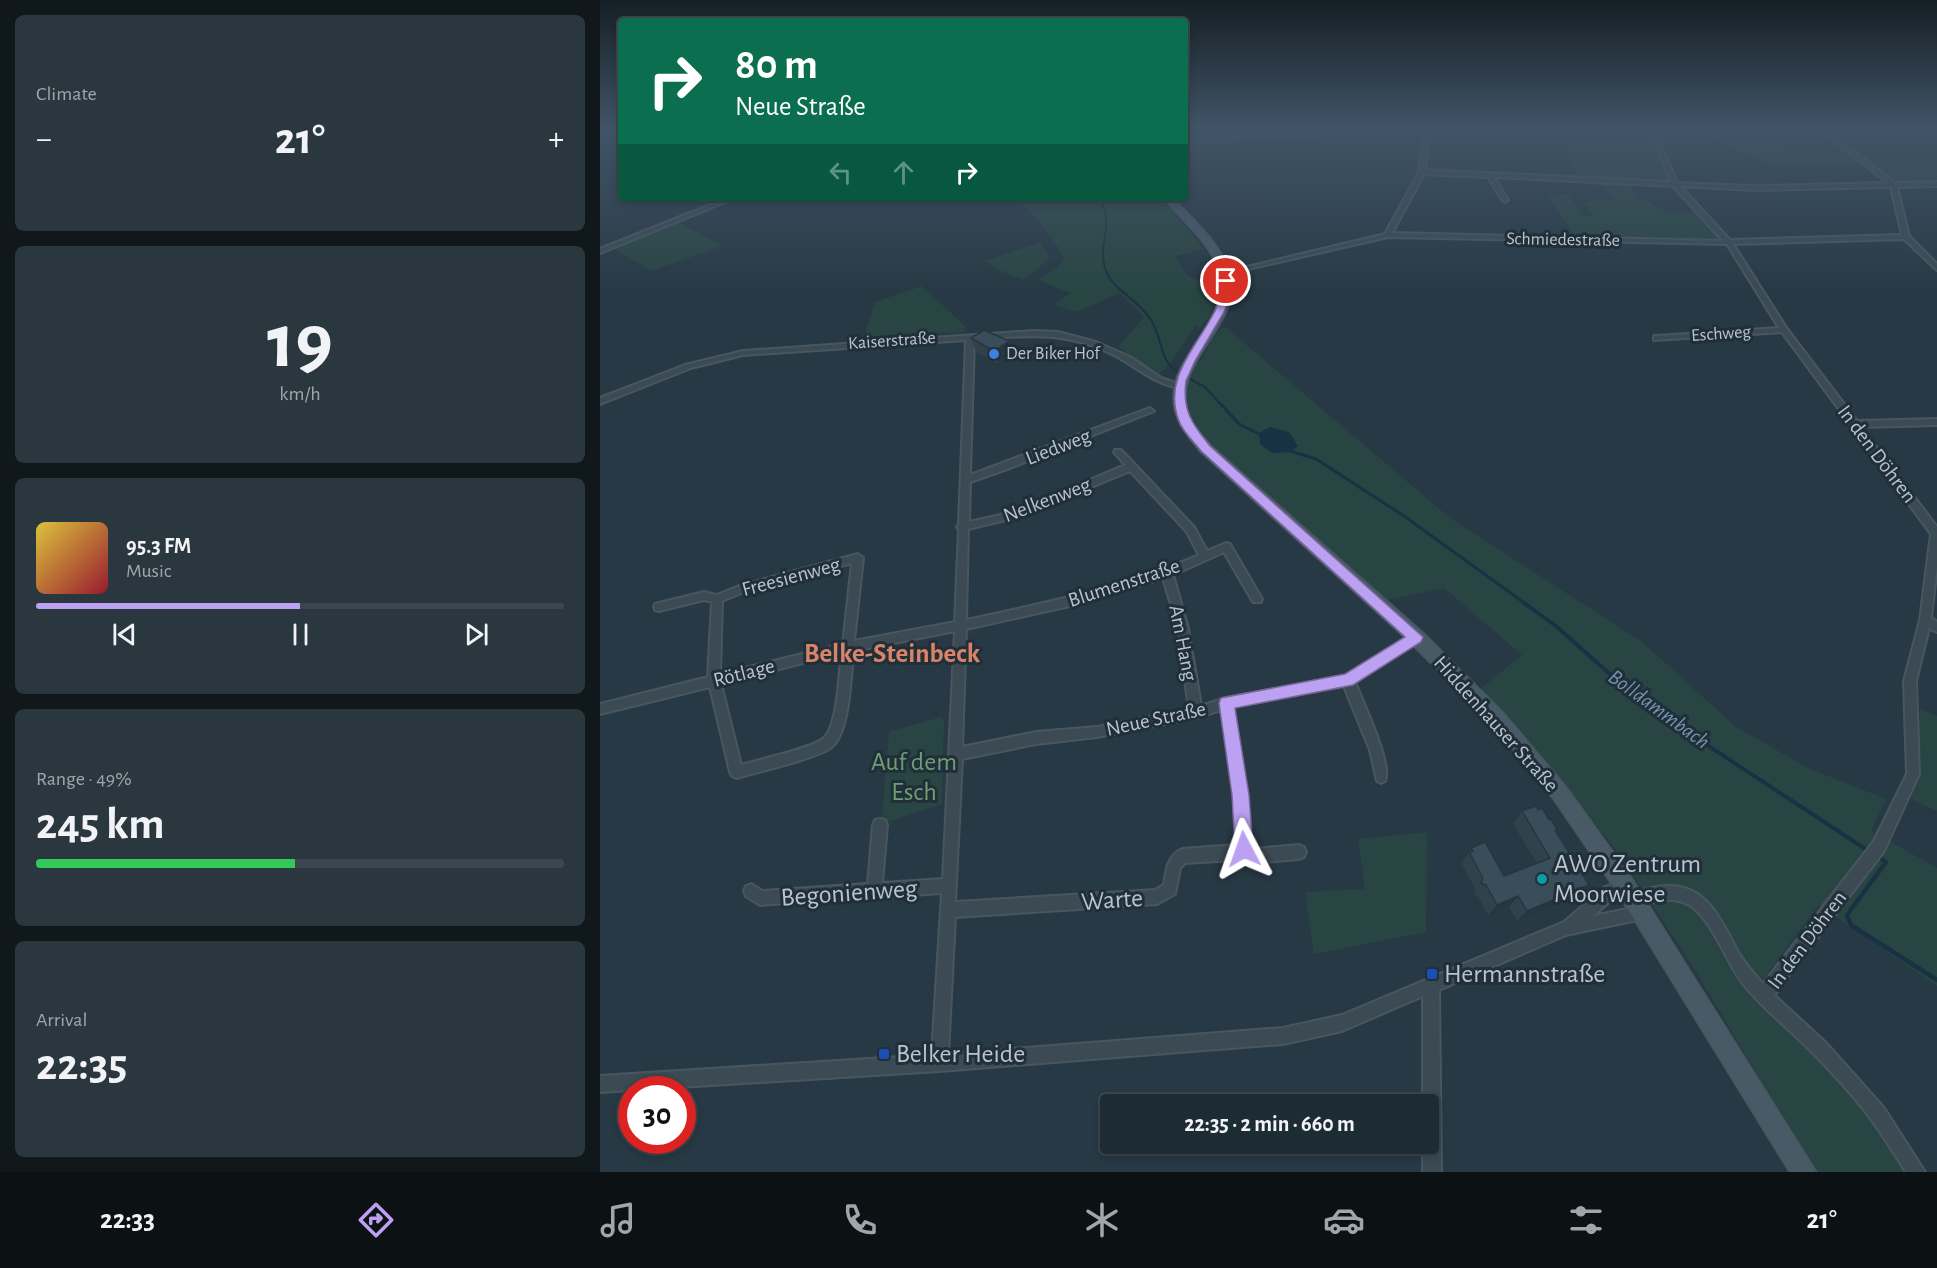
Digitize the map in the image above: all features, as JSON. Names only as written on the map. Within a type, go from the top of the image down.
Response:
[{"type":"main road","points":[[1170,201],[1215,255],[1224,274],[1225,291],[1219,312],[1182,380]]},
{"type":"main road","name":"Hiddenhauser Straße","points":[[1182,380],[1183,417],[1199,442],[1416,637],[1497,718],[1559,792],[1633,899],[1804,1172]]},
{"type":"street","points":[[1388,235],[1416,183]]},
{"type":"street","points":[[1495,183],[1505,200]]},
{"type":"street","points":[[1667,183],[1754,188],[1937,184]]},
{"type":"street","name":"In den Döhren","points":[[1633,899],[1673,892],[1691,898],[1708,911],[1719,926],[1734,958],[1764,996],[1876,850],[1913,774],[1910,681],[1924,620],[1936,533],[1784,330],[1729,243],[1674,183]]},
{"type":"street","points":[[1891,183],[1894,185],[1906,237],[1937,268]]},
{"type":"street","points":[[600,251],[725,201]]},
{"type":"street","name":"Schmiedestraße","points":[[1224,274],[1388,235],[1729,243],[1906,237]]},
{"type":"street","name":"Eschweg","points":[[1657,338],[1784,330]]},
{"type":"street","name":"Kaiserstraße","points":[[600,401],[675,369],[726,356],[807,347],[1034,333],[1061,334],[1117,354],[1163,383],[1182,380]]},
{"type":"street","points":[[940,1063],[956,754],[970,336]]},
{"type":"street","name":"Liedweg","points":[[965,480],[1150,411]]},
{"type":"street","points":[[1854,424],[1937,422]]},
{"type":"street","points":[[1118,452],[1191,530],[1204,555]]},
{"type":"street","name":"Nelkenweg","points":[[962,527],[1016,515],[1130,467]]},
{"type":"street","name":"Blumenstraße","points":[[959,626],[1079,600],[1167,573],[1226,547],[1257,599]]},
{"type":"street","name":"Freesienweg","points":[[858,558],[848,646],[840,720],[828,742],[814,750],[736,772],[714,680],[717,599],[739,590],[858,558]]},
{"type":"street","name":"Am Hang","points":[[1167,573],[1183,628],[1196,713]]},
{"type":"street","points":[[659,608],[704,596],[717,599]]},
{"type":"street","points":[[1924,620],[1937,628]]},
{"type":"street","name":"Rötlage","points":[[600,709],[848,646],[959,626]]},
{"type":"street","name":"Neue Straße","points":[[956,754],[1036,738],[1097,732],[1196,713],[1226,703],[1348,680],[1416,637]]},
{"type":"street","points":[[1348,680],[1376,750],[1381,777]]},
{"type":"street","points":[[1226,703],[1241,795],[1244,849],[1251,856],[1299,852]]},
{"type":"street","points":[[874,891],[880,825]]},
{"type":"street","name":"Warte","points":[[948,910],[1157,897],[1170,889],[1174,865],[1182,856],[1236,853],[1244,849]]},
{"type":"street","name":"Begonienweg","points":[[751,891],[760,898],[950,886]]},
{"type":"street","points":[[1566,928],[1610,892],[1633,899]]},
{"type":"street","points":[[600,1084],[940,1063],[1283,1036],[1342,1023],[1633,899]]},
{"type":"street","points":[[1431,987],[1432,1172]]},
{"type":"street","points":[[1764,996],[1821,1050],[1878,1113],[1916,1172]]},
{"type":"green space","points":[[1600,183],[1629,183],[1636,195],[1668,213],[1699,212],[1723,240],[1722,242],[1577,238],[1547,195],[1568,194],[1583,216],[1594,216],[1585,202],[1615,200]]},
{"type":"green space","points":[[1018,201],[1164,201],[1204,249],[1175,256],[1188,276],[1220,290],[1210,315],[1201,328],[1195,326],[1171,363],[1157,376],[1118,347],[1144,317],[1120,293],[1076,312],[1054,305],[1070,293],[1038,280],[1057,268],[1064,258],[1054,241]]},
{"type":"green space","points":[[677,222],[723,246],[651,271],[612,248]]},
{"type":"green space","points":[[1040,243],[1050,258],[1024,280],[998,270],[984,261]]},
{"type":"green space","points":[[922,286],[966,327],[964,332],[864,338],[875,302]]},
{"type":"green space","points":[[1224,326],[1450,518],[1642,642],[1736,727],[1808,768],[1886,799],[1871,831],[1937,868],[1937,986],[1819,905],[1751,995],[1817,1056],[1881,1131],[1905,1172],[1815,1172],[1701,980],[1621,856],[1532,747],[1479,690],[1522,655],[1444,588],[1382,601],[1209,446],[1190,417],[1187,408],[1187,388],[1195,364],[1201,361],[1212,339]]},
{"type":"green space","points":[[1920,709],[1937,716],[1937,811],[1911,799]]},
{"type":"green space","name":"Auf dem Esch","points":[[940,717],[944,720],[942,804],[885,823],[882,818],[889,732]]},
{"type":"green space","points":[[1427,832],[1426,932],[1314,954],[1305,892],[1365,889],[1358,839]]},
{"type":"water","points":[[1270,427],[1289,432],[1298,446],[1291,452],[1272,453],[1260,444],[1259,433]]},
{"type":"building","points":[[984,330],[1009,341],[994,351],[971,338]]},
{"type":"building","points":[[1536,806],[1538,810],[1542,808],[1549,820],[1551,819],[1557,829],[1555,830],[1589,885],[1527,911],[1518,896],[1497,905],[1486,885],[1481,883],[1483,878],[1469,852],[1473,851],[1471,848],[1485,842],[1504,876],[1550,858],[1522,811]]},
{"type":"waterway","points":[[1101,201],[1106,217],[1103,251]]},
{"type":"waterway","points":[[1103,251],[1107,274],[1151,320],[1164,356],[1168,363],[1182,375]]},
{"type":"waterway","points":[[1188,378],[1205,387],[1223,407]]},
{"type":"waterway","points":[[1222,405],[1239,424],[1261,435]]},
{"type":"waterway","name":"Bolldammbach","points":[[1287,450],[1316,459],[1404,516],[1526,604]]},
{"type":"waterway","name":"Bolldammbach","points":[[1524,603],[1556,626],[1640,701],[1870,852]]},
{"type":"waterway","name":"Bolldammbach","points":[[1876,855],[1886,862],[1847,915],[1851,925],[1937,980]]},
{"type":"place","name":"Der Biker Hof","points":[[994,354]]},
{"type":"place","name":"AWO Zentrum Moorwiese","points":[[1542,879]]},
{"type":"place","name":"Hermannstraße","points":[[1432,974]]},
{"type":"place","name":"Belker Heide","points":[[884,1054]]},
{"type":"district","name":"Belke-Steinbeck","points":[[892,653]]},
{"type":"route","points":[[1226,281],[1219,312],[1181,381],[1179,395],[1184,422],[1206,448],[1416,637],[1348,680],[1226,703],[1241,795],[1244,849]]}]
